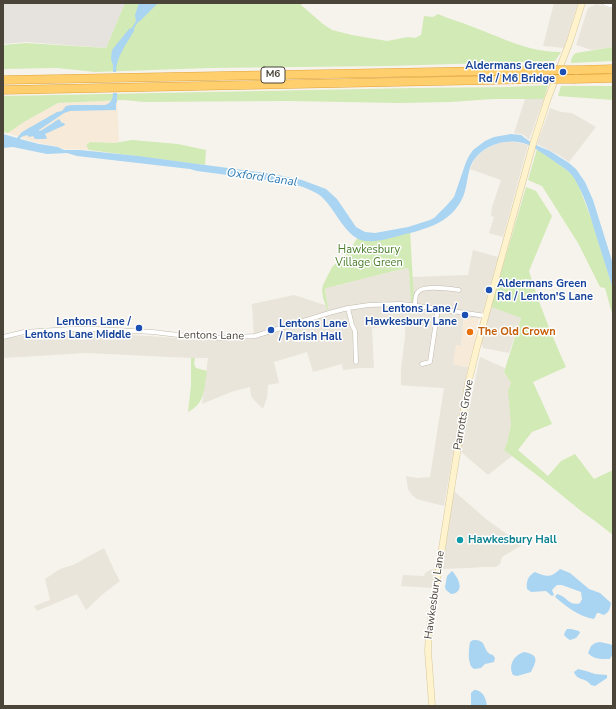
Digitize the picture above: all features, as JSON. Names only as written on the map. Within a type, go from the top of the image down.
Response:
[{"type":"highway","name":"M6","points":[[3,80],[613,69]]},
{"type":"highway","name":"M6","points":[[3,90],[613,78]]},
{"type":"main road","name":"Parrotts Grove","points":[[452,484],[468,384],[477,347],[525,170],[548,98],[570,42],[582,3]]},
{"type":"main road","name":"Hawkesbury Lane","points":[[432,706],[428,651],[429,632],[452,484]]},
{"type":"street","points":[[604,3],[613,6]]},
{"type":"street","points":[[415,306],[415,300],[421,289],[440,287],[459,290]]},
{"type":"street","name":"Lentons Lane","points":[[3,337],[24,332],[70,329],[153,332],[220,338],[255,336],[322,315],[369,304],[400,304],[438,308],[486,316]]},
{"type":"street","points":[[348,308],[355,331],[355,360]]},
{"type":"street","points":[[422,364],[430,362],[438,308]]},
{"type":"shaded area","points":[[3,3],[125,3],[106,48],[26,42],[3,44]]},
{"type":"shaded area","points":[[554,3],[578,3],[564,48],[543,46]]},
{"type":"shaded area","points":[[596,4],[613,9],[613,47],[592,50],[576,45],[588,8]]},
{"type":"shaded area","points":[[525,99],[544,99],[529,140],[521,134],[514,133]]},
{"type":"shaded area","points":[[117,100],[119,141],[114,143],[90,142],[86,145],[89,150],[68,150],[31,141],[8,133],[24,122],[58,103]]},
{"type":"shaded area","points":[[550,108],[561,112],[572,113],[596,127],[569,162],[537,144]]},
{"type":"shaded area","points":[[505,141],[528,145],[503,237],[489,233],[494,217],[491,216],[492,207],[501,180],[470,169],[475,158],[483,151],[491,146]]},
{"type":"shaded area","points":[[473,250],[498,257],[483,311],[479,319],[464,317],[461,346],[457,345],[453,364],[468,367],[444,506],[417,499],[408,489],[406,476],[417,478],[430,477],[444,388],[401,385],[405,325],[372,328],[374,368],[343,370],[342,364],[313,372],[307,352],[274,362],[279,383],[268,385],[267,398],[263,409],[251,396],[250,387],[231,392],[202,404],[208,358],[86,353],[3,358],[3,340],[6,338],[70,331],[191,339],[254,339],[252,304],[294,295],[326,305],[328,309],[325,289],[329,286],[337,286],[407,268],[409,270],[412,303],[414,301],[412,277],[468,275]]},
{"type":"shaded area","points":[[491,307],[521,318],[509,353],[483,348],[481,342]]},
{"type":"shaded area","name":"The Old Crown","points":[[464,317],[479,319],[468,367],[453,364],[456,345],[461,346]]},
{"type":"shaded area","points":[[480,357],[505,368],[504,372],[511,383],[511,424],[504,450],[512,456],[488,475],[460,451]]},
{"type":"shaded area","points":[[454,491],[486,519],[522,545],[502,557],[500,564],[496,567],[443,569]]},
{"type":"shaded area","points":[[104,548],[120,581],[86,610],[77,594],[37,611],[34,606],[50,600],[45,579],[60,569],[73,565]]},
{"type":"shaded area","points":[[436,569],[432,588],[401,586],[403,575],[424,576],[425,573]]},
{"type":"green space","points":[[125,3],[304,3],[301,5],[332,30],[387,41],[408,37],[415,38],[421,35],[424,16],[433,17],[438,14],[527,47],[550,52],[561,52],[555,61],[388,66],[209,68],[95,72],[57,68],[3,69],[3,45],[26,43],[106,48]]},
{"type":"green space","points":[[613,47],[613,61],[571,63],[572,57],[576,53]]},
{"type":"green space","points":[[548,85],[544,99],[493,99],[451,102],[398,103],[286,101],[144,102],[124,100],[58,103],[24,122],[8,133],[3,132],[3,96],[509,87]]},
{"type":"green space","points":[[561,86],[613,86],[613,100],[558,96]]},
{"type":"green space","points":[[132,140],[178,144],[206,150],[205,165],[89,150],[86,145],[90,142],[114,143]]},
{"type":"green space","points":[[537,149],[563,167],[572,175],[578,184],[592,221],[613,289],[613,317],[605,288],[600,287],[578,243],[542,186],[528,180]]},
{"type":"green space","points":[[526,187],[536,191],[552,216],[529,271],[546,320],[566,367],[533,382],[552,424],[532,432],[518,450],[548,476],[561,461],[575,454],[594,479],[613,470],[613,535],[504,450],[511,424],[508,391],[511,383],[504,372],[521,318],[491,307]]},
{"type":"green space","name":"Hawkesbury Village Green","points":[[410,230],[414,301],[411,303],[409,270],[407,268],[325,289],[327,310],[323,297],[323,285],[332,267],[349,251],[360,234],[362,236]]},
{"type":"green space","points":[[191,358],[195,358],[194,364],[196,368],[207,371],[201,400],[188,412],[191,385]]},
{"type":"water","points":[[139,3],[158,3],[138,22],[134,28],[134,31],[120,56],[116,66],[116,72],[113,72],[111,59],[112,50],[129,29],[132,28],[136,21],[135,15]]},
{"type":"water","name":"Oxford Canal","points":[[113,93],[117,93],[116,110],[70,111],[64,113],[39,130],[42,130],[59,119],[62,123],[64,123],[65,125],[45,134],[47,138],[35,139],[33,136],[29,137],[27,135],[21,137],[20,139],[58,147],[64,150],[80,150],[138,156],[273,174],[302,180],[326,189],[337,199],[356,227],[365,232],[375,233],[408,227],[434,218],[454,197],[466,162],[473,150],[485,141],[494,137],[511,134],[521,135],[569,163],[576,169],[585,182],[593,200],[613,264],[613,289],[586,204],[574,178],[567,170],[540,151],[529,145],[521,143],[498,143],[484,150],[478,155],[471,164],[465,192],[458,206],[452,213],[438,223],[421,230],[384,240],[371,241],[359,239],[352,235],[324,199],[310,190],[294,184],[190,169],[77,156],[67,153],[47,154],[13,147],[3,148],[3,134],[17,138],[22,132],[57,112],[62,111],[66,106],[105,105],[109,103],[113,97]]},
{"type":"water","points":[[560,569],[570,573],[589,589],[600,593],[611,603],[610,609],[607,613],[604,615],[597,613],[594,619],[588,618],[573,611],[555,597],[557,594],[560,595],[573,604],[576,604],[580,603],[582,599],[581,592],[562,585],[557,585],[552,590],[554,595],[552,596],[546,591],[531,592],[527,589],[528,579],[535,572],[548,576],[554,574]]},
{"type":"water","points":[[452,571],[460,584],[459,590],[454,594],[451,594],[445,587],[447,576]]},
{"type":"water","points":[[567,629],[579,631],[580,633],[576,638],[570,640],[564,635]]},
{"type":"water","points":[[473,640],[478,640],[483,644],[487,651],[495,658],[494,662],[485,664],[481,668],[474,669],[470,665],[470,642]]},
{"type":"water","points":[[600,642],[612,645],[613,653],[610,659],[595,658],[588,653],[591,646]]},
{"type":"water","points":[[524,652],[534,656],[535,661],[533,668],[531,672],[517,676],[513,675],[511,668],[513,661],[517,655]]},
{"type":"water","points":[[578,669],[595,674],[607,675],[607,678],[595,686],[591,685],[575,675],[574,672]]},
{"type":"water","points":[[474,690],[480,691],[484,695],[487,706],[471,706],[471,693]]},
{"type":"place","name":"Aldermans Green Rd / M6 Bridge","points":[[563,72]]},
{"type":"place","name":"Aldermans Green Rd / Lenton'S Lane","points":[[489,290]]},
{"type":"place","name":"Lentons Lane / Hawkesbury Lane","points":[[465,315]]},
{"type":"place","name":"Lentons Lane / Lentons Lane Middle","points":[[139,328]]},
{"type":"place","name":"Lentons Lane / Parish Hall","points":[[271,330]]},
{"type":"place","name":"The Old Crown","points":[[470,332]]},
{"type":"place","name":"Hawkesbury Hall","points":[[460,540]]}]
